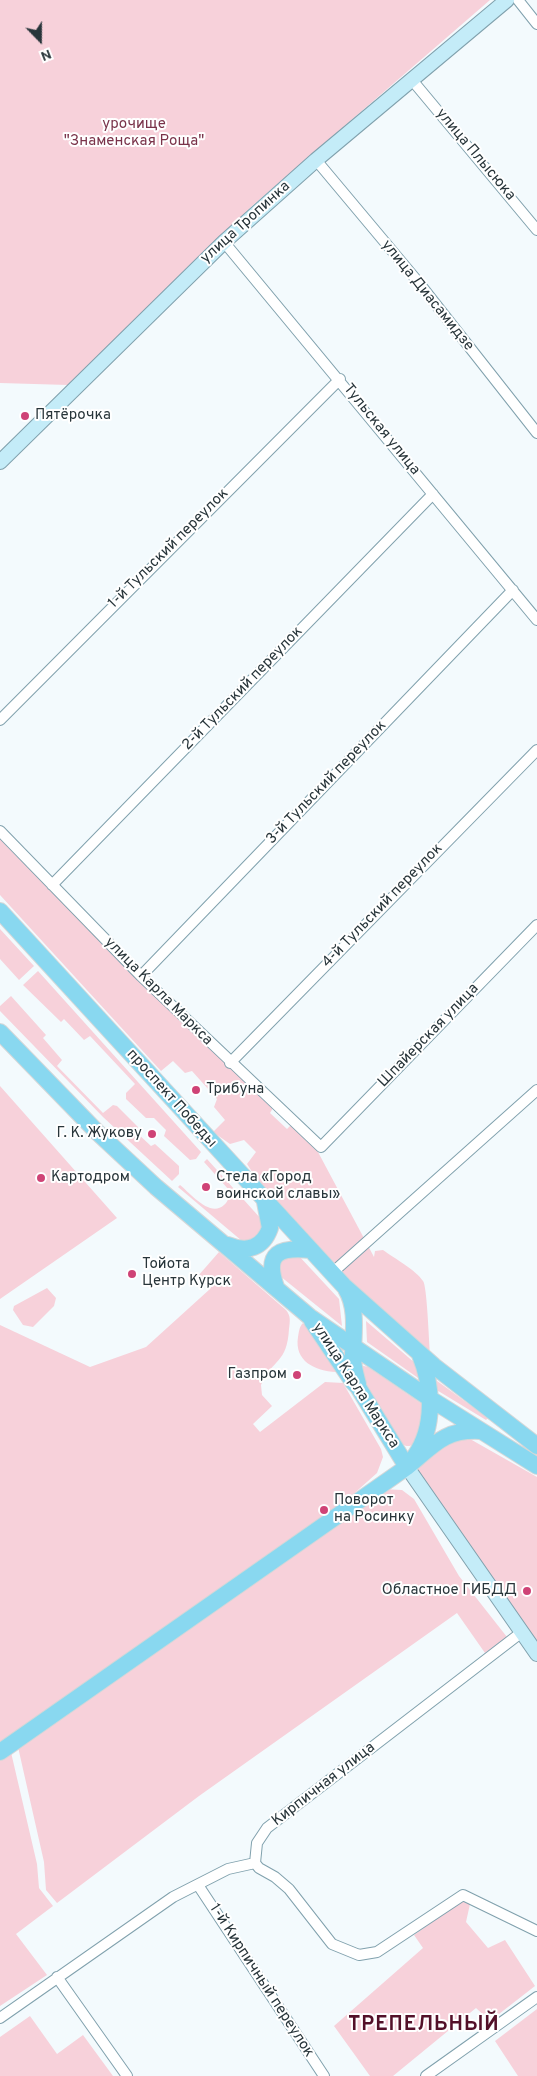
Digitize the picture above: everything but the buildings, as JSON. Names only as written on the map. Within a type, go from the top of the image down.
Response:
[{"type":"main road","name":"улица Тропинка","points":[[0,462],[224,242],[316,160],[507,0]]},
{"type":"main road","name":"проспект Победы","points":[[0,911],[344,1286],[420,1355],[537,1446]]},
{"type":"main road","points":[[0,1032],[97,1132],[156,1187],[310,1317]]},
{"type":"main road","points":[[222,1242],[247,1250],[262,1243],[270,1228],[268,1210],[263,1198]]},
{"type":"main road","points":[[276,1287],[272,1267],[275,1256],[285,1250],[311,1250]]},
{"type":"main road","points":[[344,1286],[352,1302],[353,1358],[358,1387]]},
{"type":"main road","name":"улица Карла Маркса","points":[[310,1317],[429,1398],[537,1466]]},
{"type":"main road","name":"улица Карла Маркса","points":[[310,1317],[358,1387],[407,1468],[537,1654]]},
{"type":"main road","points":[[407,1468],[425,1438],[430,1413],[425,1368],[420,1355]]},
{"type":"main road","points":[[0,1752],[407,1468],[439,1440],[452,1432],[480,1431]]},
{"type":"street","points":[[518,0],[537,24]]},
{"type":"street","name":"улица Плысюка","points":[[412,80],[537,230]]},
{"type":"street","name":"улица Диасамидзе","points":[[316,160],[419,283],[537,433]]},
{"type":"street","name":"Тульская улица","points":[[224,242],[340,379],[537,620]]},
{"type":"street","name":"1-й Тульский переулок","points":[[0,720],[340,379]]},
{"type":"street","name":"2-й Тульский переулок","points":[[52,885],[433,494]]},
{"type":"street","name":"3-й Тульский переулок","points":[[141,976],[513,590]]},
{"type":"street","name":"4-й Тульский переулок","points":[[230,1062],[537,750]]},
{"type":"street","name":"улица Карла Маркса","points":[[0,831],[141,976],[321,1147]]},
{"type":"street","name":"Шпайерская улица","points":[[321,1147],[537,925]]},
{"type":"street","points":[[332,1273],[537,1090]]},
{"type":"street","name":"Кирпичная улица","points":[[255,1863],[257,1843],[267,1828],[522,1632]]},
{"type":"street","points":[[0,2018],[172,1897],[228,1869],[255,1863],[259,1868],[275,1877],[289,1889],[332,1944],[359,1955],[377,1952],[463,1895],[537,1931]]},
{"type":"street","name":"1-й Кирпичный переулок","points":[[198,1885],[324,2076]]},
{"type":"street","points":[[57,1977],[127,2076]]},
{"type":"street","points":[[426,2076],[440,2072],[537,1997]]},
{"type":"green space","name":"урочище \"Знаменская Роща\"","points":[[0,0],[490,0],[252,206],[68,385],[0,383]]},
{"type":"green space","points":[[0,837],[273,1108],[270,1113],[287,1129],[291,1125],[318,1152],[374,1257],[375,1251],[383,1250],[410,1268],[423,1281],[427,1303],[430,1354],[342,1273],[258,1181],[247,1164],[256,1152],[244,1140],[230,1144],[213,1132],[225,1120],[214,1107],[217,1099],[192,1071],[185,1073],[173,1061],[161,1071],[0,895]]},
{"type":"green space","points":[[0,929],[34,966],[19,980],[0,959]]},
{"type":"green space","points":[[38,971],[201,1152],[196,1159],[190,1160],[164,1136],[166,1130],[154,1118],[146,1118],[126,1099],[126,1093],[135,1084],[90,1036],[84,1040],[64,1019],[61,1022],[23,985]]},
{"type":"green space","points":[[11,996],[46,1035],[43,1038],[62,1060],[57,1066],[103,1113],[113,1105],[117,1106],[138,1127],[136,1132],[151,1146],[155,1144],[179,1166],[179,1174],[172,1181],[103,1117],[0,1011],[0,1006]]},
{"type":"green space","name":"Картодром","points":[[0,1086],[117,1218],[0,1299]]},
{"type":"green space","points":[[207,1159],[262,1220],[263,1228],[254,1240],[242,1241],[178,1187],[180,1185],[200,1203],[207,1206],[218,1208],[224,1205],[228,1198],[229,1190],[204,1162]]},
{"type":"green space","points":[[219,1252],[286,1310],[289,1317],[288,1340],[285,1349],[261,1385],[262,1395],[272,1406],[253,1424],[260,1432],[325,1382],[343,1383],[381,1449],[383,1457],[377,1473],[349,1498],[143,1645],[0,1742],[0,1325],[90,1367],[146,1347],[210,1289],[198,1276]]},
{"type":"green space","points":[[298,1255],[339,1299],[342,1326],[280,1276],[279,1261]]},
{"type":"green space","points":[[47,1288],[56,1298],[54,1306],[33,1327],[23,1325],[13,1310],[14,1306]]},
{"type":"green space","points":[[366,1321],[415,1363],[421,1380],[367,1342]]},
{"type":"green space","points":[[303,1323],[336,1372],[314,1367],[303,1358],[299,1352],[298,1337]]},
{"type":"green space","points":[[360,1365],[368,1367],[422,1404],[419,1429],[416,1438],[410,1446],[403,1444],[386,1423],[361,1375]]},
{"type":"green space","points":[[433,1378],[488,1418],[486,1420],[435,1389]]},
{"type":"green space","points":[[463,1435],[537,1477],[537,1648],[418,1471],[421,1461]]},
{"type":"green space","points":[[382,1489],[402,1490],[414,1499],[459,1576],[507,1637],[485,1653],[457,1613],[199,1796],[57,1903],[46,1890],[44,1862],[18,1747]]},
{"type":"green space","points":[[10,1748],[37,1864],[39,1888],[53,1906],[16,1934],[47,1975],[0,2006],[0,1755]]},
{"type":"green space","points":[[461,1901],[470,1904],[466,1922],[488,1948],[505,1940],[535,1986],[490,2021],[476,2008],[393,2076],[370,2076],[334,2026],[423,1948],[414,1935]]},
{"type":"green space","points":[[537,2009],[537,2076],[518,2076],[495,2041]]},
{"type":"green space","points":[[30,2016],[57,2054],[83,2035],[113,2076],[0,2076],[0,2037]]},
{"type":"place","name":"Пятёрочка","points":[[25,416]]},
{"type":"place","name":"Трибуна","points":[[196,1090]]},
{"type":"place","name":"Г. К. Жукову","points":[[152,1134]]},
{"type":"place","name":"Картодром","points":[[41,1178]]},
{"type":"place","name":"Стела «Город воинской славы»","points":[[206,1187]]},
{"type":"place","name":"Тойота Центр Курск","points":[[132,1274]]},
{"type":"place","name":"Газпром","points":[[297,1375]]},
{"type":"place","name":"Поворот на Росинку","points":[[324,1510]]},
{"type":"place","name":"Областное ГИБДД","points":[[527,1591]]},
{"type":"district","name":"ТРЕПЕЛЬНЫЙ","points":[[424,2026]]}]
